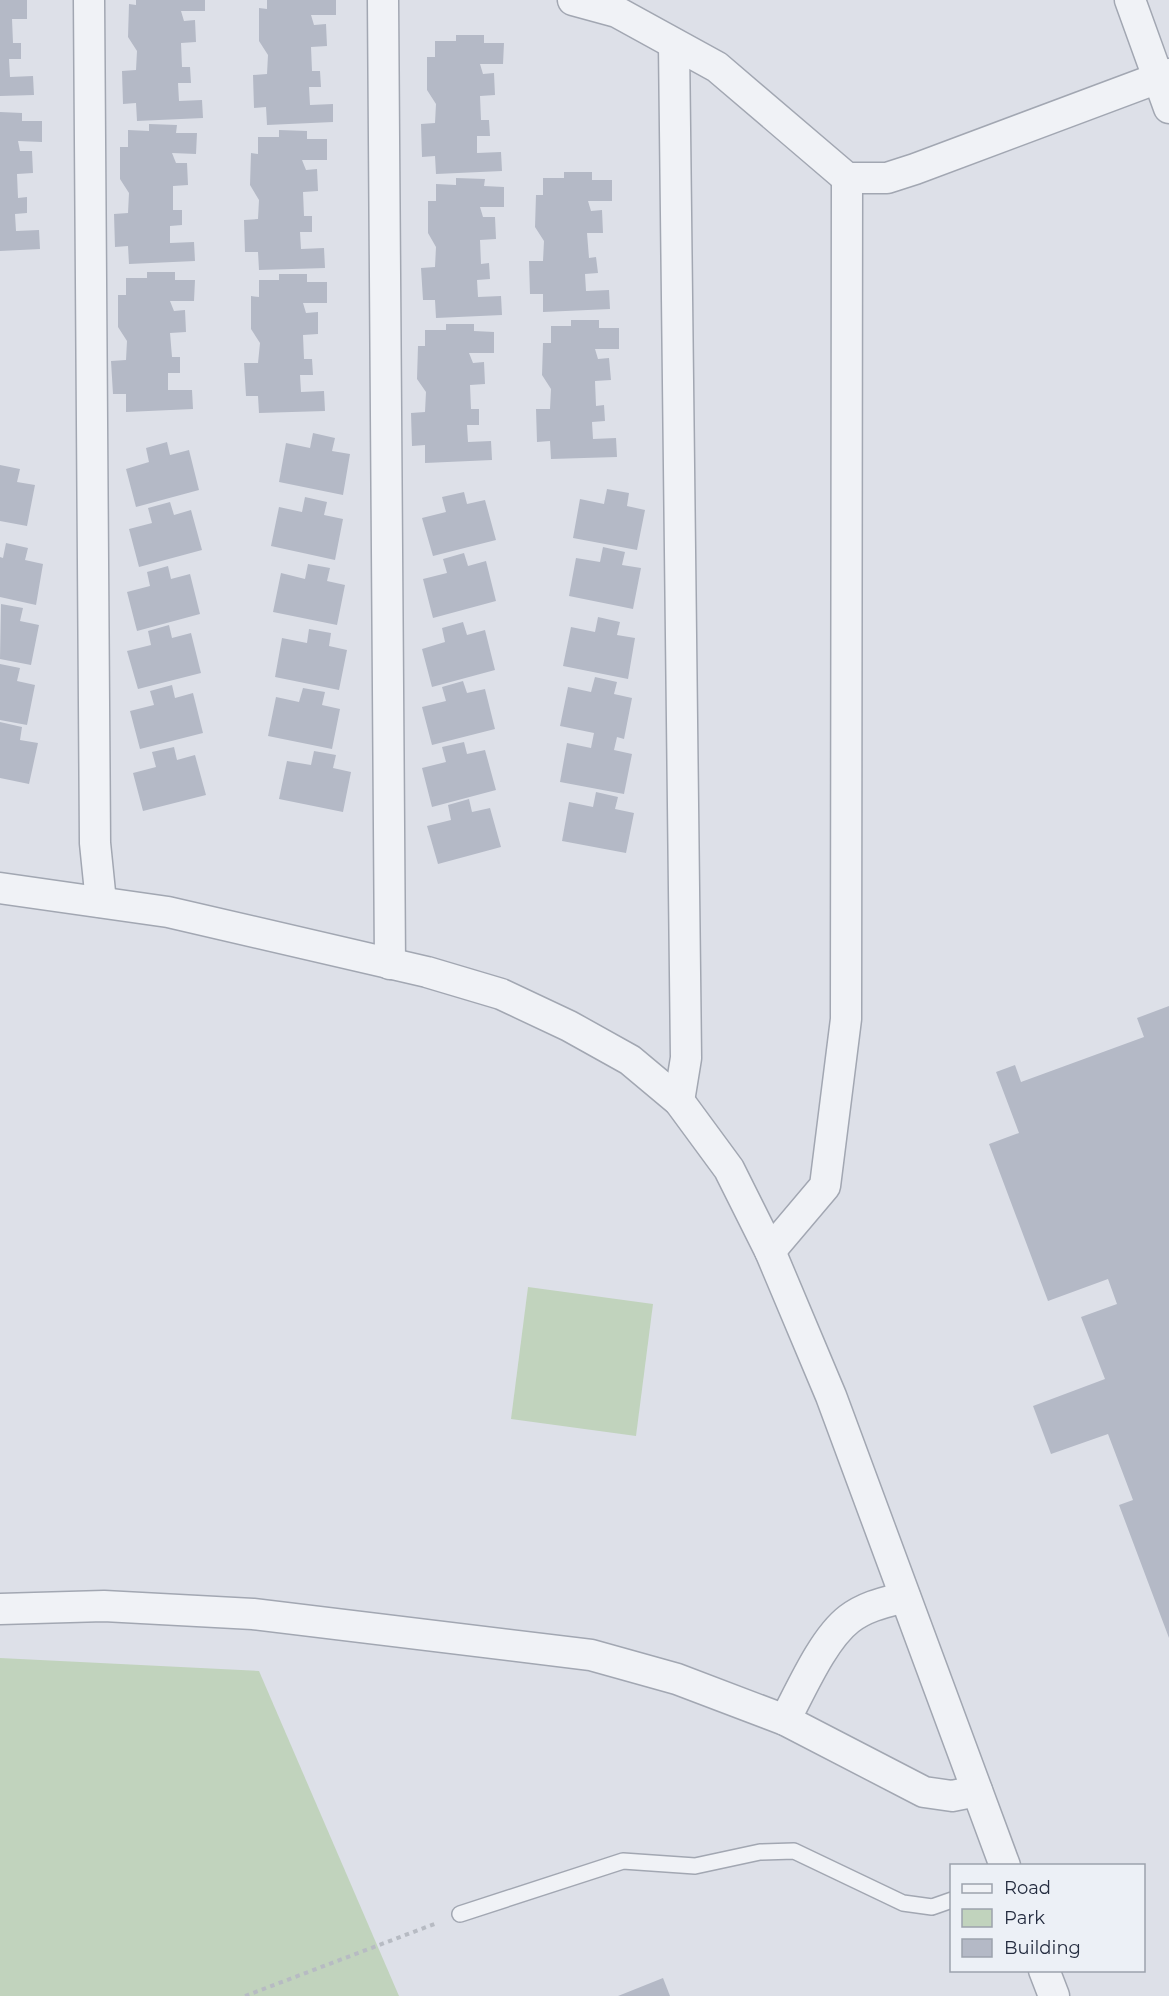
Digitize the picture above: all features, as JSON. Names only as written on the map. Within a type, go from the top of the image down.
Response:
[{"type":"street","points":[[89,0],[95,843],[101,902]]},
{"type":"street","points":[[383,0],[390,964]]},
{"type":"street","points":[[573,0],[616,12],[717,67],[847,177],[887,178],[1164,76]]},
{"type":"street","points":[[1130,0],[1164,76],[1169,108]]},
{"type":"street","points":[[674,44],[686,1046],[679,1101]]},
{"type":"street","points":[[770,1251],[825,1185],[846,1019],[847,177]]},
{"type":"street","points":[[0,888],[168,912],[390,964],[501,993],[569,1026],[630,1060],[679,1101],[729,1169],[770,1251],[831,1396],[1004,1864]]},
{"type":"street","points":[[784,1720],[830,1639],[849,1618],[874,1605],[905,1597]]},
{"type":"street","points":[[0,1610],[104,1606],[253,1614],[591,1655],[677,1679],[784,1720],[924,1792],[952,1796],[978,1791]]},
{"type":"street","points":[[1044,1972],[1054,1996]]},
{"type":"lane","points":[[460,1914],[623,1861],[695,1866],[760,1852],[794,1851],[903,1903],[932,1907],[950,1900]]},
{"type":"path","points":[[245,1996],[460,1914]]},
{"type":"green space","points":[[528,1287],[653,1304],[636,1436],[511,1419]]},
{"type":"green space","points":[[0,1658],[259,1671],[399,1996],[0,1996]]},
{"type":"building","points":[[0,0],[27,0],[27,19],[12,19],[13,43],[21,43],[21,59],[9,59],[10,77],[33,76],[34,95],[0,96]]},
{"type":"building","points":[[136,0],[205,0],[205,11],[181,11],[184,21],[195,20],[196,42],[181,43],[182,67],[190,67],[191,83],[178,83],[179,101],[202,100],[203,118],[137,121],[136,103],[123,104],[122,71],[136,70],[137,51],[128,37],[129,4],[136,5]]},
{"type":"building","points":[[267,0],[336,0],[336,15],[311,15],[314,25],[326,24],[327,46],[311,47],[312,71],[320,71],[321,87],[309,87],[310,105],[333,104],[333,122],[267,125],[266,107],[254,108],[253,75],[267,74],[268,55],[259,41],[259,8],[267,9]]},
{"type":"building","points":[[456,35],[484,35],[484,43],[504,43],[503,64],[480,64],[483,74],[494,73],[495,95],[480,96],[481,120],[489,120],[490,136],[477,136],[477,153],[501,152],[502,171],[436,174],[435,156],[422,157],[421,124],[435,123],[436,104],[427,90],[427,57],[435,57],[435,41],[456,41]]},
{"type":"building","points":[[0,112],[22,113],[22,121],[42,121],[42,142],[18,141],[20,151],[32,151],[33,173],[17,174],[18,198],[27,197],[27,213],[15,214],[16,231],[39,230],[40,249],[0,251]]},
{"type":"building","points":[[149,124],[177,125],[176,133],[197,133],[196,154],[172,153],[176,163],[187,163],[188,185],[173,186],[173,210],[182,210],[182,225],[170,226],[170,243],[194,242],[195,261],[129,264],[128,246],[115,247],[114,214],[128,213],[129,193],[120,179],[120,147],[128,147],[128,130],[149,131]]},
{"type":"building","points":[[279,130],[307,131],[307,139],[327,139],[327,160],[302,160],[306,170],[317,169],[318,191],[303,192],[304,216],[312,216],[312,232],[300,232],[301,249],[324,248],[325,268],[259,270],[258,252],[245,252],[244,220],[258,219],[259,200],[250,185],[251,153],[258,154],[258,137],[279,137]]},
{"type":"building","points":[[564,172],[592,172],[592,180],[612,180],[612,201],[588,201],[591,211],[602,210],[603,233],[587,233],[589,258],[596,257],[598,273],[585,274],[586,291],[609,290],[610,309],[543,312],[543,294],[530,294],[529,261],[543,261],[544,241],[535,227],[536,195],[543,195],[543,178],[564,178]]},
{"type":"building","points":[[456,178],[485,179],[484,186],[504,187],[504,207],[480,207],[483,217],[495,217],[496,239],[480,240],[481,264],[489,263],[490,279],[477,280],[478,297],[501,296],[502,315],[436,318],[435,300],[423,300],[421,268],[435,267],[436,247],[428,233],[428,201],[436,201],[436,184],[456,185]]},
{"type":"building","points":[[147,272],[175,272],[175,280],[195,280],[194,301],[170,301],[174,311],[185,310],[186,332],[170,333],[172,357],[180,357],[180,373],[168,373],[168,390],[192,390],[193,409],[126,412],[126,394],[113,394],[111,361],[126,360],[127,341],[118,327],[118,295],[126,295],[126,278],[147,278]]},
{"type":"building","points":[[279,274],[307,274],[307,282],[327,282],[327,303],[303,303],[306,313],[318,312],[318,334],[303,335],[304,359],[312,359],[313,375],[300,375],[301,392],[324,391],[325,411],[259,413],[258,396],[246,396],[244,363],[258,363],[260,343],[251,329],[251,296],[259,297],[259,280],[279,280]]},
{"type":"building","points":[[571,320],[599,320],[599,328],[619,328],[619,349],[595,349],[598,359],[609,358],[611,380],[595,381],[596,406],[604,405],[605,421],[592,422],[593,439],[616,438],[617,457],[551,459],[550,441],[537,442],[536,409],[550,409],[551,389],[542,375],[543,343],[551,343],[551,326],[571,326]]},
{"type":"building","points":[[446,324],[474,324],[474,331],[494,332],[494,353],[469,353],[473,363],[484,362],[485,384],[470,385],[471,409],[479,409],[479,425],[467,425],[468,442],[491,441],[492,460],[425,463],[425,445],[412,446],[411,413],[425,412],[426,392],[417,379],[418,346],[425,346],[425,330],[446,330]]},
{"type":"building","points":[[313,433],[335,438],[332,451],[350,454],[343,495],[279,482],[286,443],[310,448]]},
{"type":"building","points":[[167,442],[170,455],[189,450],[199,490],[136,507],[126,469],[149,462],[146,448]]},
{"type":"building","points":[[0,465],[20,469],[17,482],[35,485],[27,526],[0,521]]},
{"type":"building","points":[[607,489],[629,493],[627,506],[645,510],[637,550],[573,538],[580,499],[604,504]]},
{"type":"building","points":[[464,492],[467,504],[485,500],[496,540],[433,556],[422,518],[446,512],[442,497]]},
{"type":"building","points":[[305,497],[327,502],[324,515],[343,519],[335,560],[271,546],[279,507],[302,512]]},
{"type":"building","points":[[170,502],[174,515],[191,510],[202,550],[139,567],[129,529],[152,523],[148,508]]},
{"type":"building","points":[[6,543],[28,548],[25,560],[43,564],[36,605],[0,597],[0,557],[3,558]]},
{"type":"building","points":[[603,547],[625,552],[622,565],[641,568],[633,609],[569,596],[576,558],[600,562]]},
{"type":"building","points":[[464,553],[468,566],[486,561],[496,601],[433,618],[423,579],[447,573],[443,559]]},
{"type":"building","points":[[308,564],[330,568],[327,581],[345,585],[337,625],[273,612],[281,573],[305,579]]},
{"type":"building","points":[[168,566],[171,579],[190,574],[200,614],[137,631],[127,592],[150,586],[147,572]]},
{"type":"building","points":[[1,604],[23,608],[20,621],[39,625],[31,665],[0,659]]},
{"type":"building","points":[[598,617],[620,622],[617,635],[635,638],[628,679],[563,666],[571,627],[595,632]]},
{"type":"building","points":[[463,622],[467,635],[485,630],[495,670],[432,687],[422,649],[445,642],[442,628]]},
{"type":"building","points":[[169,625],[172,638],[191,633],[201,673],[138,689],[127,651],[151,645],[148,631]]},
{"type":"building","points":[[309,629],[331,633],[329,646],[347,650],[339,690],[275,677],[282,638],[307,643]]},
{"type":"building","points":[[0,664],[20,668],[17,681],[35,685],[27,725],[0,720]]},
{"type":"building","points":[[595,677],[617,682],[614,694],[632,698],[624,739],[617,737],[614,750],[632,754],[624,794],[560,782],[567,743],[591,748],[594,733],[560,726],[568,687],[591,692]]},
{"type":"building","points":[[463,681],[467,693],[485,689],[495,729],[432,745],[422,707],[446,701],[442,687]]},
{"type":"building","points":[[172,685],[175,698],[193,693],[203,733],[140,749],[130,711],[154,705],[150,691]]},
{"type":"building","points":[[303,688],[325,692],[322,705],[340,709],[332,749],[268,736],[276,697],[299,702]]},
{"type":"building","points":[[0,722],[22,727],[20,740],[38,743],[29,784],[0,778]]},
{"type":"building","points":[[464,742],[467,754],[485,750],[496,790],[432,807],[422,768],[446,762],[442,747]]},
{"type":"building","points":[[174,747],[177,760],[195,755],[206,795],[143,811],[133,773],[156,767],[152,752]]},
{"type":"building","points":[[314,751],[336,755],[333,768],[351,772],[343,812],[279,799],[287,761],[311,765]]},
{"type":"building","points":[[596,792],[618,797],[615,809],[634,813],[626,853],[562,841],[569,802],[593,807]]},
{"type":"building","points":[[469,799],[472,812],[490,808],[501,847],[438,864],[427,826],[451,820],[448,805]]},
{"type":"building","points":[[1169,1006],[1169,1638],[1119,1505],[1133,1500],[1108,1434],[1051,1454],[1033,1406],[1105,1379],[1081,1317],[1117,1304],[1108,1279],[1048,1301],[989,1144],[1019,1133],[996,1072],[1015,1065],[1021,1082],[1144,1037],[1137,1018]]},
{"type":"building","points":[[663,1978],[670,1996],[618,1996]]}]
